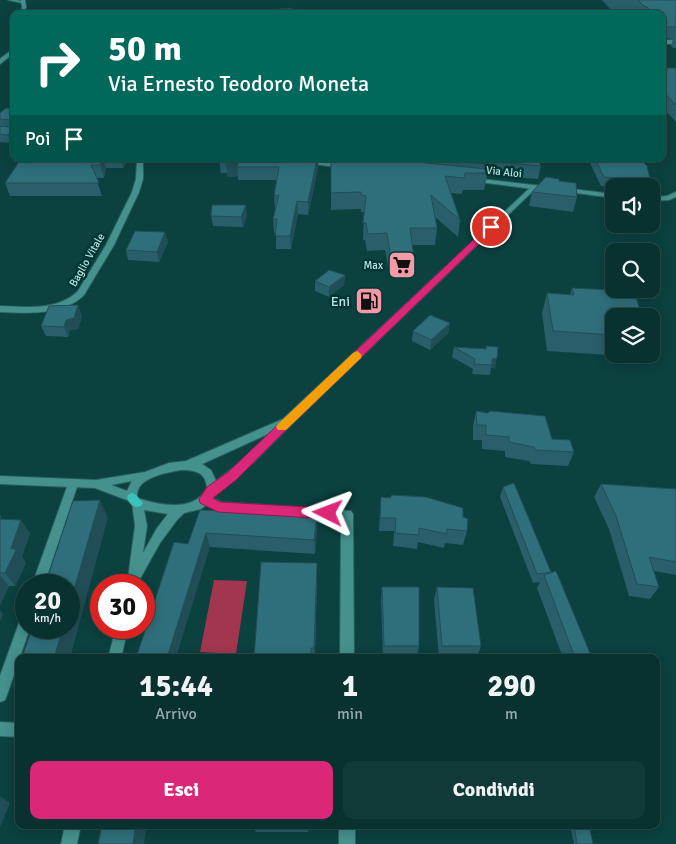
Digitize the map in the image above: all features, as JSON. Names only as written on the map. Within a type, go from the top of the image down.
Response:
[{"type":"street","points":[[0,62],[10,54]]},
{"type":"street","name":"Baglio Vitale","points":[[0,309],[48,310],[77,298],[106,252],[125,214],[140,180],[140,162]]},
{"type":"street","points":[[302,162],[351,167]]},
{"type":"street","name":"Via Aloi","points":[[468,179],[605,195]]},
{"type":"street","points":[[96,484],[134,500],[182,509],[190,508],[232,476],[534,186]]},
{"type":"street","points":[[660,198],[669,198],[676,194]]},
{"type":"street","points":[[0,480],[96,484],[146,475],[187,466],[287,422]]},
{"type":"street","points":[[187,466],[200,468],[209,476],[212,484],[208,495]]},
{"type":"street","points":[[136,573],[136,558],[142,521],[130,493],[133,486],[146,475]]},
{"type":"street","points":[[42,574],[74,484]]},
{"type":"street","points":[[208,495],[218,507],[347,514],[347,654]]},
{"type":"street","points":[[136,573],[158,533],[168,520],[182,509]]},
{"type":"street","points":[[0,695],[19,639]]},
{"type":"street","points":[[115,654],[119,639]]},
{"type":"street","points":[[0,729],[15,730]]},
{"type":"street","points":[[69,844],[72,829]]},
{"type":"street","points":[[347,829],[347,844]]},
{"type":"lane","points":[[10,0],[23,1]]},
{"type":"shaded area","points":[[214,580],[247,581],[236,654],[200,652]]},
{"type":"building","points":[[638,0],[676,0],[676,27],[666,26],[666,10],[650,10]]},
{"type":"building","points":[[292,8],[292,10],[279,10]]},
{"type":"building","points":[[666,68],[676,68],[676,105],[666,94]]},
{"type":"building","points":[[6,108],[10,108],[10,120],[0,119],[0,113]]},
{"type":"building","points":[[0,126],[10,127],[10,133],[8,135],[0,134]]},
{"type":"building","points":[[19,162],[101,162],[100,165],[91,165],[99,183],[5,183]]},
{"type":"building","points":[[226,162],[316,162],[308,202],[297,201],[290,236],[275,236],[277,219],[273,219],[279,195],[274,196],[279,167],[237,167],[238,163],[226,164]]},
{"type":"building","points":[[331,162],[417,162],[487,169],[487,173],[465,173],[464,178],[445,176],[460,220],[431,195],[437,228],[410,228],[414,259],[391,259],[387,233],[368,234],[366,223],[363,223],[366,196],[361,195],[361,192],[331,193]]},
{"type":"building","points":[[465,162],[487,162],[487,164]]},
{"type":"building","points":[[498,162],[539,162],[541,166]]},
{"type":"building","points":[[596,162],[643,162],[647,166],[650,178],[604,177]]},
{"type":"building","points":[[546,177],[576,183],[577,197],[532,192]]},
{"type":"building","points":[[212,205],[246,205],[241,217],[211,216]]},
{"type":"building","points":[[135,231],[165,232],[157,252],[126,250]]},
{"type":"building","points":[[329,270],[345,275],[329,287],[315,281]]},
{"type":"building","points":[[572,288],[605,290],[605,298],[636,298],[639,308],[605,308],[605,334],[553,331],[547,293],[574,295]]},
{"type":"building","points":[[78,305],[74,318],[66,320],[64,327],[41,326],[49,306]]},
{"type":"building","points":[[430,315],[450,323],[431,340],[413,331]]},
{"type":"building","points":[[486,346],[498,347],[497,358],[492,359],[492,365],[474,364],[475,359],[454,347],[486,349]]},
{"type":"building","points":[[476,411],[545,416],[552,439],[570,440],[574,452],[536,450],[534,447],[509,442],[509,437],[486,435],[486,425],[477,425]]},
{"type":"building","points":[[514,483],[551,572],[537,574],[503,487]]},
{"type":"building","points":[[601,484],[676,489],[676,562],[649,557],[659,587],[637,584],[616,516]]},
{"type":"building","points":[[392,495],[426,497],[463,508],[463,517],[468,519],[467,531],[447,529],[447,534],[419,528],[419,535],[395,533],[396,518],[380,518],[381,497],[390,498]]},
{"type":"building","points":[[100,500],[79,574],[49,574],[73,501]]},
{"type":"building","points":[[200,510],[317,515],[314,540],[206,533],[168,654],[137,654],[142,639],[155,639],[155,600],[174,542],[188,544]]},
{"type":"building","points":[[0,519],[21,520],[11,548],[16,550],[5,573],[0,573]]},
{"type":"building","points":[[261,562],[317,563],[314,648],[311,648],[311,654],[254,654]]},
{"type":"building","points":[[556,571],[590,654],[574,654],[544,575]]},
{"type":"building","points":[[382,587],[419,587],[419,646],[384,646]]},
{"type":"building","points":[[437,587],[473,588],[481,646],[442,646]]},
{"type":"building","points":[[28,639],[60,639],[55,654],[23,654]]},
{"type":"building","points":[[101,829],[135,829],[133,844],[98,844]]},
{"type":"building","points":[[575,829],[590,829],[593,844],[577,844]]},
{"type":"slow traffic","points":[[282,427],[357,355]]},
{"type":"place","name":"Max","points":[[402,265]]},
{"type":"place","name":"Eni","points":[[369,301]]},
{"type":"route","points":[[328,513],[218,507],[205,499],[269,442],[287,422],[491,227]]}]
